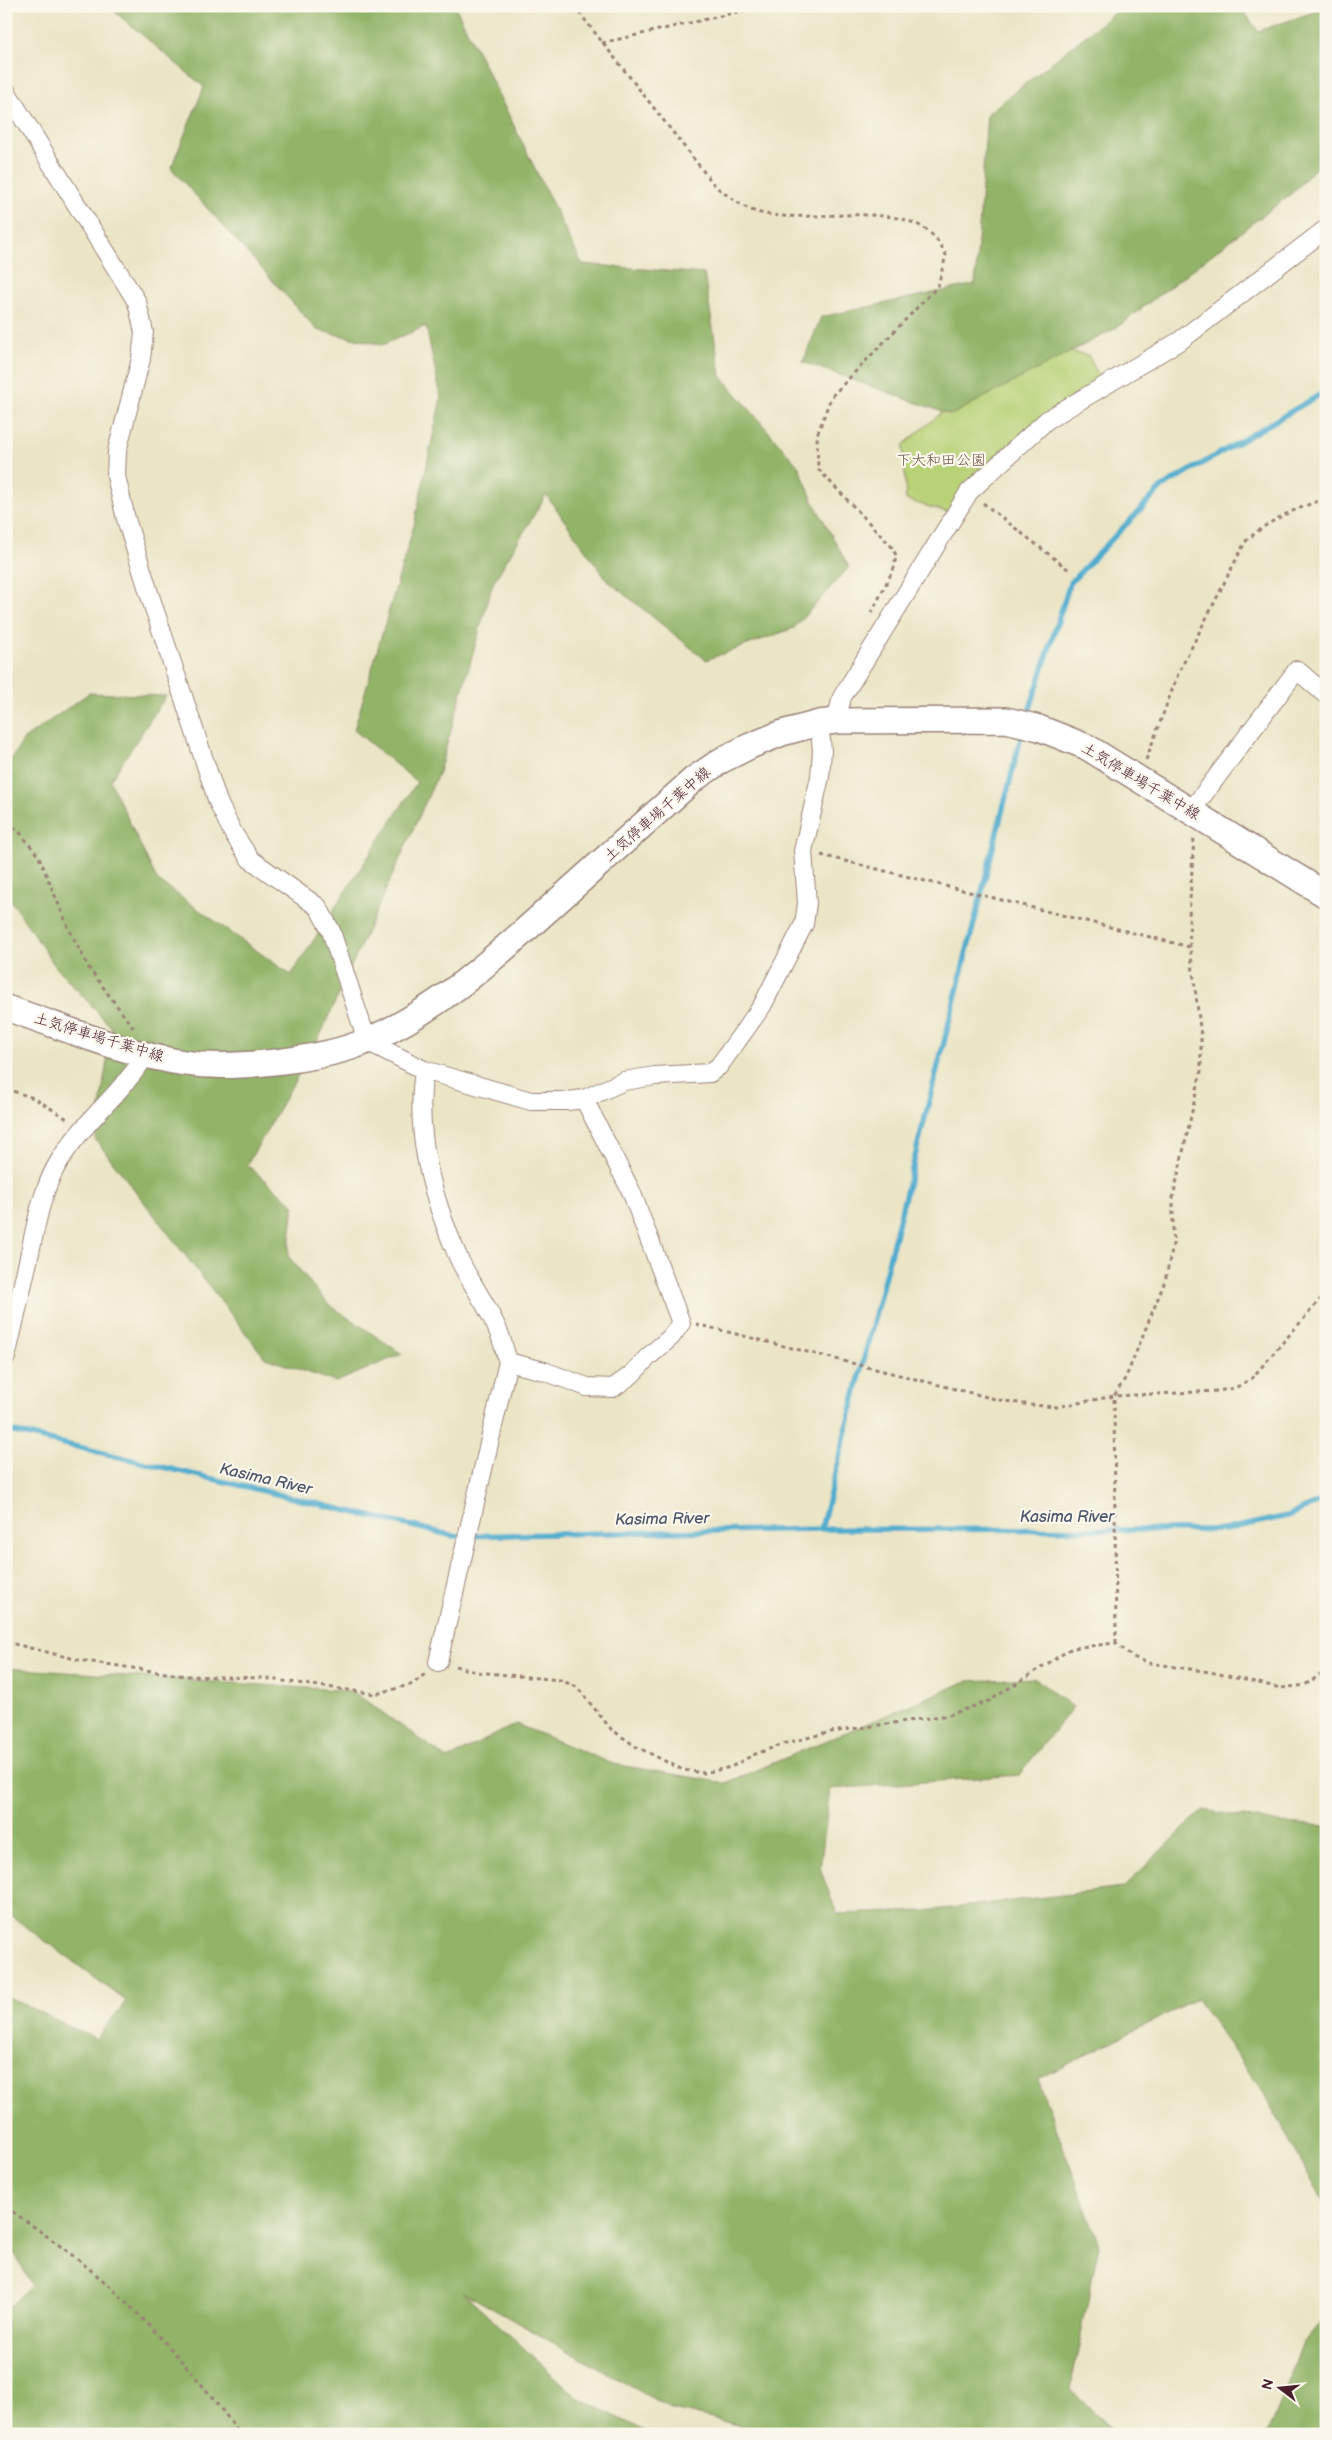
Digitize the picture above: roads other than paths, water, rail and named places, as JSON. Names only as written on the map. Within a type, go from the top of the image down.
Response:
[{"type":"main road","name":"土気停車場千葉中線","points":[[6,1008],[140,1053],[185,1063],[227,1066],[324,1053],[367,1041],[402,1024],[440,1001],[504,949],[694,779],[722,760],[750,746],[782,733],[828,722],[1006,720],[1039,728],[1087,747],[1326,895]]},
{"type":"street","points":[[6,91],[137,302],[144,332],[141,359],[117,451],[116,476],[126,519],[149,593],[218,802],[233,834],[250,859],[318,907],[331,931],[367,1041],[424,1070],[531,1100],[568,1101],[584,1099],[624,1082],[655,1076],[710,1073],[720,1066],[762,1006],[804,924],[807,903],[804,851],[820,777],[822,750],[828,722],[969,492],[1047,420],[1181,340],[1326,229]]},
{"type":"street","points":[[1195,814],[1297,670],[1326,695]]},
{"type":"street","points":[[6,1357],[34,1231],[47,1187],[59,1161],[135,1072],[140,1053]]},
{"type":"street","points":[[424,1070],[421,1090],[421,1119],[431,1186],[460,1259],[499,1332],[508,1362],[438,1662]]},
{"type":"street","points":[[508,1362],[544,1371],[587,1387],[613,1388],[631,1375],[671,1337],[681,1323],[631,1191],[584,1099]]},
{"type":"waterway","points":[[1027,718],[1070,583],[1162,487],[1326,391]]},
{"type":"waterway","points":[[821,1529],[1023,729]]},
{"type":"waterway","name":"Kasima River","points":[[6,1430],[454,1536],[821,1529],[1224,1530],[1287,1516],[1326,1499]]},
{"type":"park label","name":"下大和田公園","points":[[941,460]]}]
